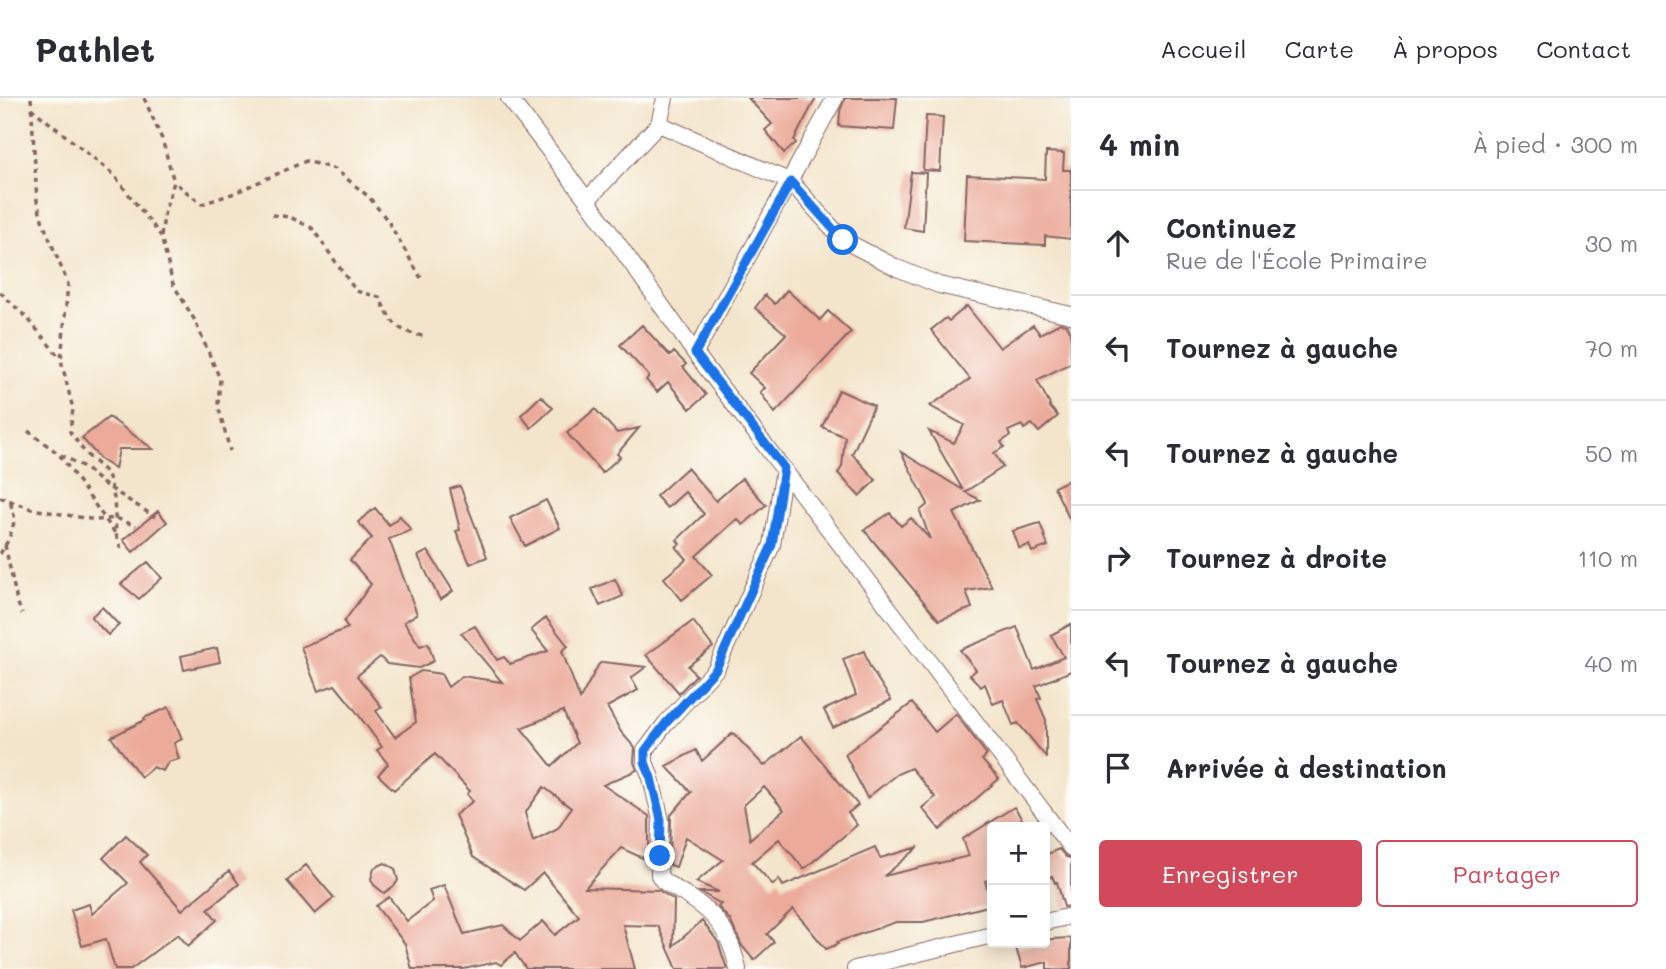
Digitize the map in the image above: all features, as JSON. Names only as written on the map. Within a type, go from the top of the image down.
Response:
[{"type":"street","points":[[509,98],[587,200],[695,353],[1071,848]]},
{"type":"street","points":[[587,200],[660,124],[665,98]]},
{"type":"street","points":[[695,353],[835,98]]},
{"type":"street","points":[[660,124],[791,182],[843,240],[897,268],[939,285],[1071,315]]},
{"type":"street","points":[[738,969],[734,947],[712,913],[663,881],[659,875],[661,820],[645,762],[645,751],[666,723],[716,669],[772,545],[784,468]]},
{"type":"street","points":[[1050,921],[1071,916]]},
{"type":"street","points":[[855,969],[987,936]]},
{"type":"path","points":[[31,98],[37,201],[68,284],[61,360],[73,408],[70,432],[86,454],[108,474],[116,518],[116,534]]},
{"type":"path","points":[[144,98],[162,139],[174,182],[165,209],[161,236],[173,284],[194,319],[220,379],[218,405],[230,451]]},
{"type":"path","points":[[31,108],[113,174],[161,236]]},
{"type":"path","points":[[174,182],[202,204],[232,194],[306,161],[335,169],[375,205],[421,278]]},
{"type":"path","points":[[272,215],[290,217],[312,228],[356,291],[379,298],[391,321],[405,333],[423,337]]},
{"type":"path","points":[[0,292],[29,320],[61,360]]},
{"type":"path","points":[[28,431],[155,517]]},
{"type":"path","points":[[59,454],[116,534],[121,549]]},
{"type":"path","points":[[0,497],[32,509],[96,520],[116,518],[136,526]]},
{"type":"path","points":[[0,554],[16,519],[10,501]]},
{"type":"path","points":[[5,545],[22,614]]},
{"type":"building","points":[[748,98],[816,98],[794,140],[796,143],[784,153],[765,130],[772,124]]},
{"type":"building","points":[[845,98],[897,98],[894,130],[839,126],[840,111]]},
{"type":"building","points":[[926,116],[943,117],[940,171],[923,170]]},
{"type":"building","points":[[1046,152],[1064,153],[1063,170],[1071,170],[1071,239],[1045,236],[1045,245],[964,241],[967,175],[1045,179]]},
{"type":"building","points":[[911,172],[926,173],[923,231],[904,228]]},
{"type":"building","points":[[787,290],[820,320],[828,311],[851,332],[775,413],[760,392],[765,388],[749,373],[786,334],[755,308],[765,295],[775,304]]},
{"type":"building","points":[[967,306],[1000,348],[1033,325],[1040,334],[1060,323],[1067,325],[1071,333],[1071,363],[1037,380],[1049,406],[1058,416],[1039,432],[1032,424],[1024,429],[1022,425],[1008,431],[1010,436],[1001,442],[1004,447],[994,453],[1003,467],[965,492],[980,500],[954,513],[992,587],[966,591],[972,608],[939,620],[864,530],[890,513],[901,526],[911,518],[930,539],[920,511],[928,504],[901,452],[963,490],[929,431],[954,443],[964,425],[930,406],[970,379],[931,330],[946,318],[949,321]]},
{"type":"building","points":[[642,325],[670,356],[674,352],[686,364],[683,367],[706,395],[690,409],[668,382],[657,392],[646,380],[649,376],[620,345]]},
{"type":"building","points":[[839,390],[874,406],[852,454],[876,480],[859,496],[838,473],[842,467],[845,437],[822,427]]},
{"type":"building","points":[[541,396],[553,408],[531,428],[521,415]]},
{"type":"building","points":[[595,409],[617,433],[639,428],[617,454],[620,457],[602,473],[567,433]]},
{"type":"building","points":[[109,417],[153,449],[119,449],[115,469],[101,460],[82,438]]},
{"type":"building","points":[[687,468],[716,501],[742,478],[766,505],[743,525],[737,519],[696,556],[712,575],[682,600],[664,578],[687,559],[676,547],[680,544],[677,540],[704,514],[685,492],[667,508],[656,496]]},
{"type":"building","points":[[1071,479],[1071,522],[1054,487]]},
{"type":"building","points":[[460,486],[487,557],[470,564],[456,531],[460,530],[450,489]]},
{"type":"building","points":[[546,500],[560,528],[525,546],[510,518]]},
{"type":"building","points":[[375,508],[389,525],[400,516],[411,530],[389,539],[417,614],[404,622],[420,646],[428,643],[434,661],[419,668],[387,664],[380,657],[357,676],[382,707],[376,711],[395,737],[416,722],[409,678],[421,671],[441,674],[448,687],[462,676],[502,682],[461,633],[475,626],[497,660],[504,657],[510,664],[548,651],[531,630],[546,618],[568,646],[562,651],[580,699],[599,664],[603,662],[646,667],[631,678],[638,690],[607,707],[621,732],[635,748],[634,762],[637,770],[603,785],[649,816],[649,857],[647,860],[621,848],[585,888],[658,890],[674,900],[673,946],[702,921],[718,942],[727,969],[677,969],[658,926],[623,925],[635,969],[526,969],[515,953],[501,965],[496,962],[464,969],[412,969],[405,944],[376,906],[389,897],[407,921],[433,901],[429,890],[444,885],[464,934],[503,925],[520,941],[543,921],[555,935],[579,916],[543,873],[524,890],[473,857],[455,815],[473,801],[467,794],[470,791],[435,754],[394,790],[378,775],[388,764],[377,750],[382,747],[352,706],[335,685],[318,691],[301,647],[348,628],[344,622],[371,584],[350,560],[372,538],[358,522]],"holes":[[[563,711],[577,743],[552,766],[521,728]],[[544,787],[571,808],[558,828],[533,841],[525,813]]]},
{"type":"building","points":[[158,511],[167,522],[133,552],[123,540]]},
{"type":"building","points":[[1040,523],[1048,546],[1032,552],[1029,545],[1019,548],[1013,531]]},
{"type":"building","points":[[428,551],[453,591],[440,600],[418,556]]},
{"type":"building","points":[[148,562],[162,578],[139,599],[121,584]]},
{"type":"building","points":[[615,579],[623,596],[600,606],[592,589]]},
{"type":"building","points":[[102,607],[119,625],[108,635],[91,617]]},
{"type":"building","points":[[693,621],[713,647],[688,666],[696,675],[679,693],[646,655]]},
{"type":"building","points":[[1071,624],[1071,671],[1036,686],[1041,698],[1037,699],[1046,720],[1046,757],[1018,723],[1013,725],[1003,700],[993,704],[985,684],[981,687],[970,675],[976,670],[960,650],[1017,627],[1034,670],[1064,657],[1051,635]]},
{"type":"building","points":[[217,648],[220,662],[184,670],[181,656]]},
{"type":"building","points":[[864,651],[870,667],[891,700],[833,728],[824,710],[856,695],[843,659]]},
{"type":"building","points":[[912,703],[935,732],[956,714],[987,755],[982,760],[999,779],[940,830],[922,808],[935,797],[911,768],[897,774],[867,798],[845,754]]},
{"type":"building","points":[[169,707],[182,739],[174,743],[179,759],[168,762],[163,771],[153,767],[141,777],[111,737]]},
{"type":"building","points":[[733,733],[764,766],[801,736],[858,805],[848,813],[857,825],[804,869],[779,839],[752,862],[773,885],[779,879],[783,886],[875,847],[880,858],[919,847],[884,876],[969,856],[963,839],[987,824],[987,906],[923,922],[896,922],[837,942],[838,944],[826,949],[793,909],[767,934],[774,942],[754,960],[742,946],[730,920],[718,907],[721,904],[700,892],[719,892],[696,882],[723,860],[686,837],[676,867],[670,865],[671,815],[691,792],[666,766],[696,750],[702,761]],"holes":[[[764,787],[784,810],[750,839],[744,805]]]},
{"type":"building","points":[[1014,807],[1024,822],[990,822]]},
{"type":"building","points":[[126,835],[147,855],[140,862],[182,910],[229,871],[239,884],[208,909],[217,920],[188,946],[178,934],[131,969],[115,969],[106,939],[82,946],[71,910],[89,904],[92,914],[128,883],[103,858]]},
{"type":"building","points":[[1059,849],[1066,857],[1071,858],[1071,906],[1064,907],[1057,882],[1050,877],[1050,853]]},
{"type":"building","points":[[385,863],[395,869],[398,880],[384,893],[371,879],[374,868]]},
{"type":"building","points":[[306,865],[334,898],[315,914],[287,881]]},
{"type":"building","points":[[1071,938],[1071,969],[1047,969],[1047,962],[1022,968],[1016,948],[1050,948],[1051,939]]},
{"type":"route","points":[[660,856],[661,820],[645,762],[645,751],[666,723],[716,669],[772,545],[784,468],[695,353],[791,182],[843,240]]}]
